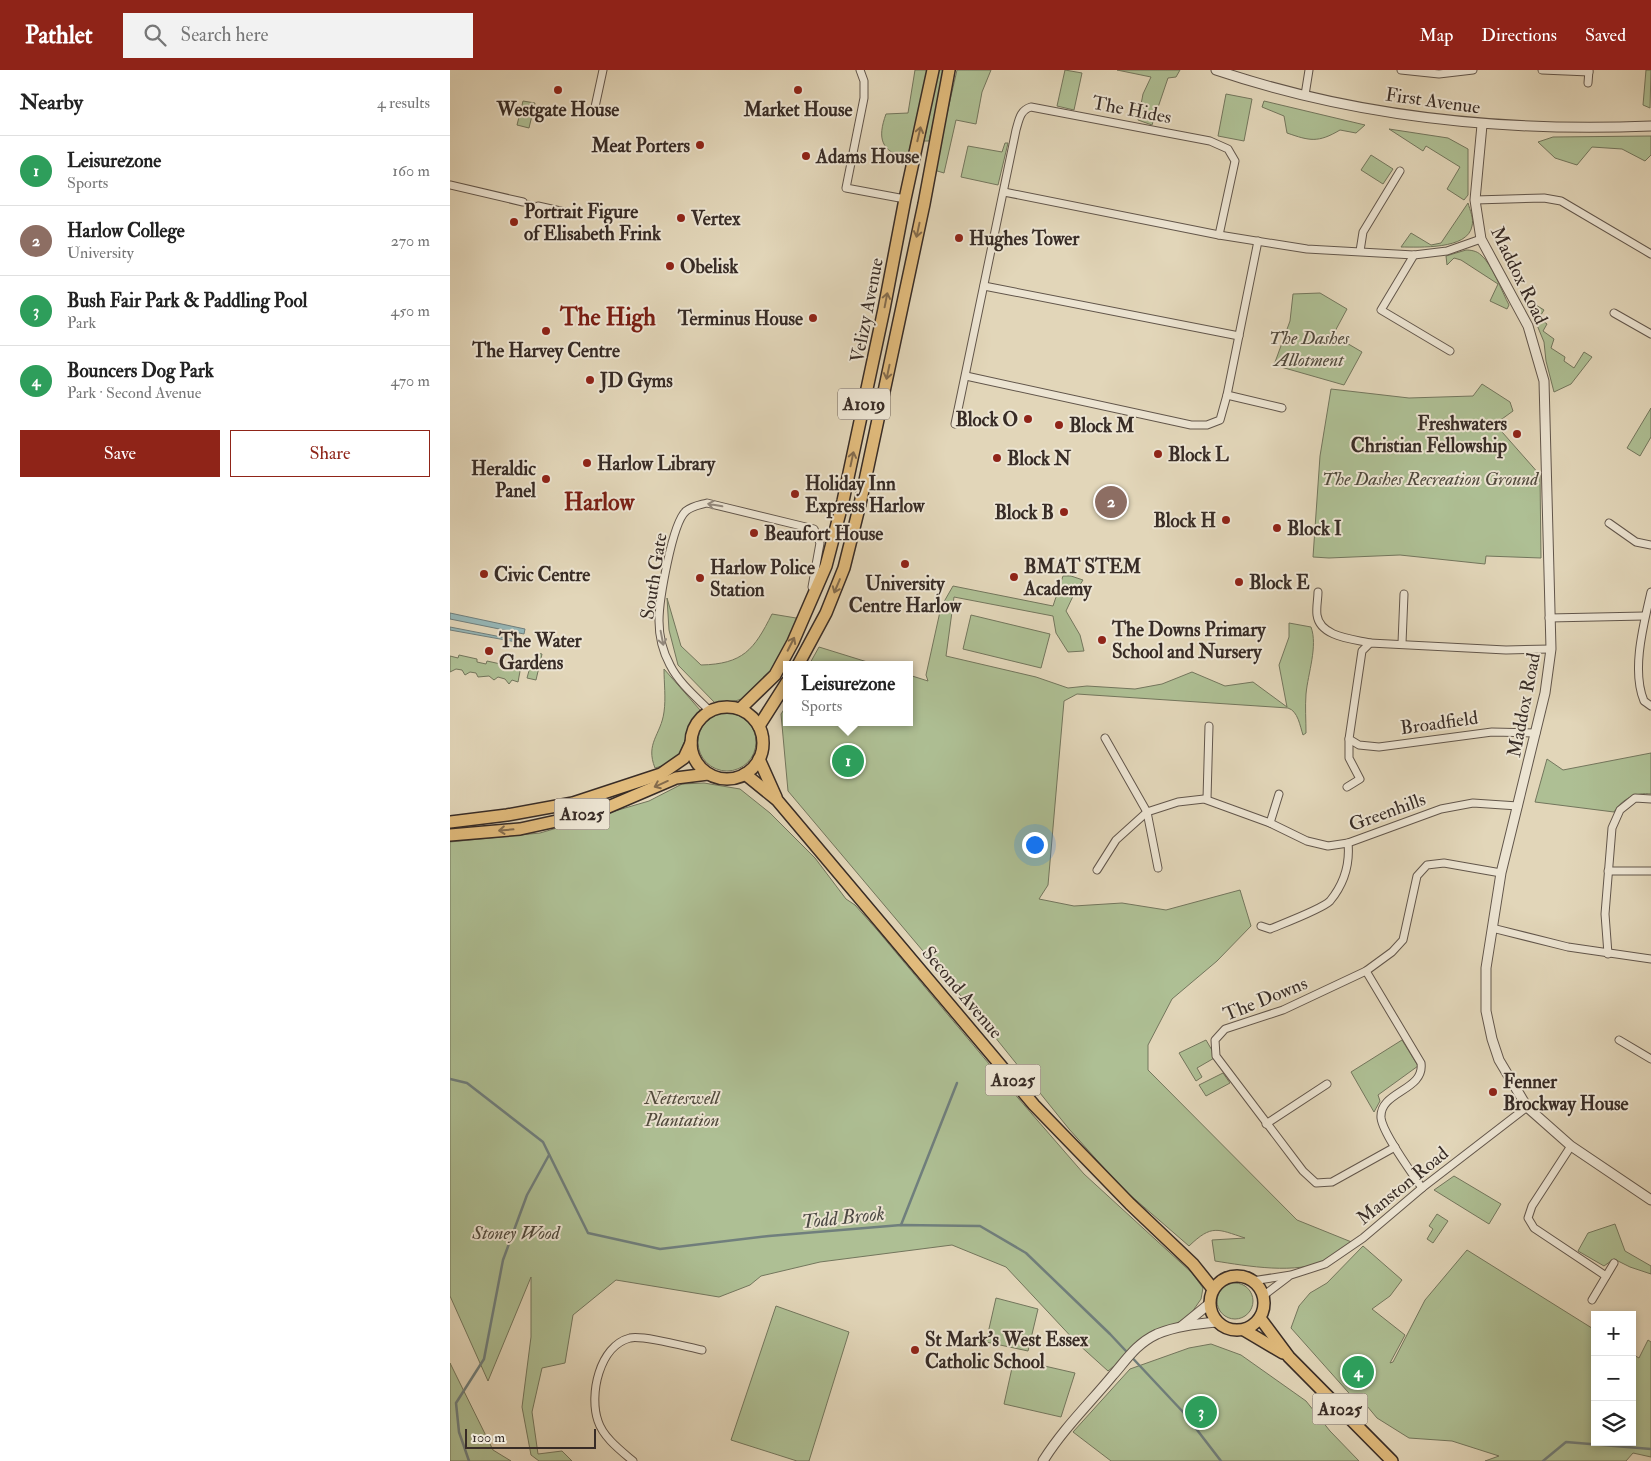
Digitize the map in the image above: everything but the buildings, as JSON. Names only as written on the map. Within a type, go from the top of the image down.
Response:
[{"type":"main road","name":"Velizy Avenue","points":[[740,709],[775,675],[793,642],[826,566],[843,501],[933,70]]},
{"type":"main road","name":"Velizy Avenue","points":[[800,661],[826,613],[844,568],[860,504],[922,212],[949,70]]},
{"type":"main road","points":[[760,726],[783,689]]},
{"type":"main road","points":[[725,706],[740,709],[751,715],[760,726],[763,744],[759,759],[746,774],[731,779],[708,774],[694,758],[691,743],[697,722],[710,711],[725,706]]},
{"type":"main road","name":"A1025","points":[[450,822],[507,815],[573,803],[661,774],[684,758],[691,743]]},
{"type":"main road","name":"Second Avenue","points":[[759,759],[777,800]]},
{"type":"main road","name":"A1025","points":[[450,835],[520,828],[561,820],[606,808],[676,778],[708,774]]},
{"type":"main road","name":"Second Avenue","points":[[746,774],[777,800],[1034,1105],[1130,1204],[1193,1264],[1213,1289]]},
{"type":"main road","name":"Second Avenue","points":[[1193,1264],[1223,1279]]},
{"type":"main road","points":[[1238,1276],[1252,1281],[1263,1296],[1263,1311],[1260,1318],[1244,1330],[1230,1330],[1217,1322],[1209,1304],[1213,1289],[1223,1279],[1238,1276]]},
{"type":"main road","name":"A1025","points":[[1260,1318],[1289,1357],[1392,1461]]},
{"type":"main road","name":"A1025","points":[[1244,1330],[1289,1357]]},
{"type":"street","points":[[595,107],[603,70]]},
{"type":"street","points":[[860,70],[864,81],[864,98],[846,188],[905,198]]},
{"type":"street","name":"First Avenue","points":[[1216,70],[1271,88],[1383,110],[1482,125],[1602,128],[1651,126]]},
{"type":"street","points":[[1305,95],[1309,70]]},
{"type":"street","points":[[1401,70],[1439,74],[1473,70]]},
{"type":"street","points":[[1542,70],[1588,71],[1588,83]]},
{"type":"street","name":"The Hides","points":[[955,424],[1016,130],[1025,108],[1031,106],[1093,118],[1210,142],[1228,149],[1235,161],[1219,235]]},
{"type":"street","name":"Maddox Road","points":[[1482,125],[1475,200],[1481,239],[1528,326],[1544,381],[1550,648],[1545,693],[1501,873],[1486,968],[1486,1011],[1499,1060],[1527,1107],[1571,1146],[1651,1200]]},
{"type":"street","points":[[1360,251],[1363,232],[1400,171]]},
{"type":"street","points":[[450,185],[523,202]]},
{"type":"street","points":[[1004,192],[1219,235],[1307,249],[1414,255],[1447,251],[1481,239]]},
{"type":"street","points":[[1475,200],[1544,198],[1561,201],[1651,254]]},
{"type":"street","points":[[538,206],[565,212]]},
{"type":"street","points":[[966,376],[1096,406],[1191,425],[1207,425],[1220,420],[1228,394],[1258,241]]},
{"type":"street","points":[[1414,255],[1381,310],[1450,351]]},
{"type":"street","points":[[984,286],[1239,336]]},
{"type":"street","points":[[1614,313],[1651,334]]},
{"type":"street","points":[[1228,394],[1282,408]]},
{"type":"street","name":"South Gate","points":[[710,711],[690,691],[670,665],[661,637],[659,621],[662,596],[677,524],[685,512],[695,506],[707,503],[763,515],[814,529],[818,534],[820,543],[808,606]]},
{"type":"street","points":[[1609,522],[1636,542],[1651,545]]},
{"type":"street","points":[[1318,592],[1317,617],[1322,627],[1337,635],[1370,642],[1506,650],[1550,648]]},
{"type":"street","points":[[1651,592],[1644,616],[1639,679],[1644,701],[1651,706]]},
{"type":"street","points":[[1402,643],[1404,594]]},
{"type":"street","points":[[1549,618],[1644,616]]},
{"type":"street","points":[[1347,786],[1360,779],[1349,758],[1349,739],[1362,651],[1370,642]]},
{"type":"street","points":[[1207,799],[1208,726]]},
{"type":"street","name":"Broadfield","points":[[1349,739],[1359,745],[1379,747],[1492,732],[1536,733]]},
{"type":"street","points":[[1105,738],[1147,812],[1158,868]]},
{"type":"street","points":[[1270,823],[1279,794]]},
{"type":"street","points":[[1608,954],[1605,914],[1612,828],[1620,810],[1635,798],[1651,799]]},
{"type":"street","name":"Greenhills","points":[[1097,870],[1116,840],[1147,812],[1178,802],[1207,799],[1270,823],[1307,841],[1328,846],[1348,843],[1441,808],[1472,803],[1518,806]]},
{"type":"street","points":[[1261,926],[1270,929],[1329,902],[1345,876],[1350,860],[1348,843]]},
{"type":"street","name":"The Downs","points":[[1395,1147],[1332,1182],[1316,1183],[1302,1170],[1266,1124],[1216,1056],[1214,1047],[1218,1037],[1226,1029],[1283,1010],[1366,971],[1392,952],[1403,940],[1417,876],[1427,865],[1444,864],[1501,873]]},
{"type":"street","points":[[1608,871],[1651,871]]},
{"type":"street","points":[[1492,928],[1608,954],[1651,958]]},
{"type":"street","points":[[1366,971],[1421,1063],[1422,1072],[1419,1078],[1382,1108],[1381,1120],[1395,1147],[1422,1188]]},
{"type":"street","points":[[1619,1040],[1651,1059]]},
{"type":"street","points":[[1266,1124],[1327,1084]]},
{"type":"street","name":"Manston Road","points":[[1252,1281],[1291,1275],[1325,1264],[1363,1238],[1422,1188],[1527,1107]]},
{"type":"street","points":[[1571,1146],[1532,1206],[1528,1218],[1534,1228],[1606,1276]]},
{"type":"street","points":[[1592,1300],[1614,1263]]},
{"type":"street","name":"Manston Road","points":[[1263,1296],[1291,1275]]},
{"type":"street","points":[[1182,1326],[1209,1304]]},
{"type":"street","points":[[1043,1461],[1071,1422],[1114,1375],[1130,1352],[1156,1335],[1182,1326],[1217,1322]]},
{"type":"street","points":[[633,1461],[612,1443],[598,1422],[594,1403],[601,1366],[613,1348],[630,1338],[702,1350]]},
{"type":"green space","points":[[915,70],[929,70],[907,159],[898,156],[887,148],[883,143],[882,130],[886,114],[908,113]]},
{"type":"green space","points":[[938,70],[945,70],[929,141],[924,141]]},
{"type":"green space","points":[[957,70],[991,70],[982,92],[976,124],[956,120],[944,173],[934,170]]},
{"type":"green space","points":[[1065,70],[1082,73],[1074,110],[1057,106]]},
{"type":"green space","points":[[1117,70],[1180,70],[1176,77],[1168,78],[1152,125],[1138,120],[1143,94],[1151,77]]},
{"type":"green space","points":[[1646,70],[1651,70],[1650,108],[1643,105]]},
{"type":"green space","points":[[1226,94],[1252,99],[1244,141],[1218,136]]},
{"type":"green space","points":[[523,101],[535,103],[529,128],[517,125]]},
{"type":"green space","points":[[1264,101],[1365,125],[1356,133],[1340,130],[1320,139],[1302,138],[1287,133],[1284,116],[1262,107]]},
{"type":"green space","points":[[1389,129],[1448,138],[1468,149],[1468,195],[1464,200],[1447,189],[1460,167],[1426,146],[1423,151]]},
{"type":"green space","points":[[1651,136],[1651,155],[1645,161],[1622,149],[1592,147],[1577,165],[1555,158],[1538,142],[1553,137]]},
{"type":"green space","points":[[1005,143],[1008,143],[998,185],[961,177],[968,146],[1002,152]]},
{"type":"green space","points":[[1371,155],[1393,169],[1383,184],[1361,170]]},
{"type":"green space","points":[[1468,203],[1472,214],[1472,226],[1469,234],[1462,239],[1453,243],[1430,247],[1401,247],[1411,233],[1431,245],[1441,243]]},
{"type":"green space","points":[[1466,250],[1474,251],[1485,259],[1509,305],[1507,309],[1490,301],[1498,284],[1461,260],[1454,258],[1447,265],[1446,256]]},
{"type":"green space","name":"The Dashes Allotment","points":[[1320,293],[1347,309],[1333,335],[1362,352],[1344,385],[1274,365],[1290,321],[1293,294]]},
{"type":"green space","points":[[1536,305],[1544,310],[1539,318],[1547,324],[1543,331],[1554,339],[1551,348],[1565,357],[1564,361],[1574,368],[1584,352],[1592,357],[1571,384],[1554,392],[1546,361],[1544,342],[1532,313]]},
{"type":"green space","name":"The Dashes Recreation Ground","points":[[1482,384],[1510,402],[1513,411],[1495,424],[1540,475],[1541,558],[1486,556],[1485,564],[1400,555],[1313,557],[1320,456],[1331,389],[1409,398],[1473,396]]},
{"type":"green space","points":[[1651,408],[1651,437],[1640,456],[1627,448]]},
{"type":"green space","points":[[1063,576],[1071,576],[1083,580],[1066,611],[1080,635],[1084,651],[1068,652],[1056,633],[1053,616],[954,597],[946,656],[1036,677],[1068,688],[1087,686],[1135,689],[1162,684],[1192,672],[1225,686],[1253,682],[1287,707],[1279,665],[1289,637],[1289,623],[1311,627],[1313,651],[1306,694],[1306,733],[1303,735],[1296,715],[1288,708],[1077,694],[1064,701],[1048,885],[1039,899],[1074,906],[1122,903],[1166,910],[1240,890],[1251,926],[1217,961],[1172,999],[1148,1045],[1148,1070],[1297,1220],[1354,1243],[1327,1260],[1315,1265],[1272,1268],[1215,1261],[1212,1240],[1245,1238],[1215,1230],[1204,1234],[1189,1246],[1122,1188],[1069,1129],[982,1021],[788,791],[781,714],[783,711],[783,726],[913,726],[913,676],[928,681],[926,675],[941,607],[953,586],[1053,606]]},
{"type":"green space","points":[[667,598],[681,646],[701,665],[727,662],[746,653],[759,637],[772,614],[802,619],[784,651],[759,686],[742,699],[716,704],[678,665],[669,630]]},
{"type":"green space","points":[[971,615],[1050,634],[1041,668],[963,649]]},
{"type":"green space","points":[[819,647],[864,661],[811,661]]},
{"type":"green space","points":[[536,653],[542,654],[536,680],[527,678],[530,667],[533,667]]},
{"type":"green space","name":"The Water Gardens","points":[[459,655],[477,659],[477,662],[486,664],[487,661],[505,665],[505,668],[514,670],[516,665],[521,666],[518,682],[512,680],[509,684],[505,679],[498,677],[494,680],[489,676],[478,677],[476,673],[470,672],[465,675],[462,670],[456,669],[450,672],[450,656],[458,658]]},
{"type":"green space","points":[[664,669],[700,710],[692,723],[675,762],[655,768],[652,752],[664,712]]},
{"type":"green space","points":[[727,713],[743,718],[751,726],[756,742],[751,758],[743,766],[727,771],[711,766],[703,758],[698,742],[703,726],[711,718]]},
{"type":"green space","points":[[1651,753],[1651,794],[1640,794],[1630,797],[1621,803],[1614,812],[1535,802],[1547,759],[1563,770]]},
{"type":"green space","points":[[704,783],[740,789],[770,813],[815,858],[846,899],[855,905],[878,931],[1084,1174],[1192,1273],[1203,1288],[1201,1299],[1190,1315],[1130,1353],[1108,1371],[1077,1343],[1006,1267],[952,1245],[820,1262],[761,1276],[750,1285],[719,1297],[616,1280],[573,1315],[565,1363],[542,1368],[532,1412],[538,1454],[562,1451],[572,1461],[539,1461],[531,1455],[522,1407],[531,1337],[531,1277],[488,1381],[450,1296],[450,842],[540,833],[649,801],[682,784]]},
{"type":"green space","points":[[1206,1040],[1216,1057],[1197,1068],[1202,1077],[1196,1081],[1179,1053]]},
{"type":"green space","points":[[1402,1040],[1418,1066],[1378,1095],[1380,1101],[1374,1112],[1351,1072]]},
{"type":"green space","points":[[1223,1073],[1230,1083],[1206,1096],[1199,1085]]},
{"type":"green space","points":[[1454,1176],[1501,1204],[1489,1224],[1434,1190]]},
{"type":"green space","points":[[1437,1214],[1448,1221],[1433,1243],[1427,1239],[1433,1229],[1429,1226]]},
{"type":"green space","points":[[1615,1224],[1625,1251],[1651,1266],[1651,1274],[1614,1259],[1604,1266],[1578,1251],[1588,1233]]},
{"type":"green space","points":[[1363,1246],[1402,1280],[1390,1296],[1372,1309],[1405,1335],[1390,1363],[1393,1362],[1425,1300],[1467,1250],[1591,1328],[1591,1446],[1636,1446],[1636,1356],[1639,1358],[1648,1340],[1651,1342],[1651,1457],[1633,1453],[1626,1461],[1485,1461],[1499,1456],[1452,1441],[1409,1438],[1377,1418],[1367,1406],[1364,1410],[1291,1328],[1299,1306],[1310,1293],[1327,1283]]},
{"type":"green space","points":[[1235,1283],[1242,1284],[1248,1288],[1252,1294],[1252,1308],[1248,1314],[1242,1318],[1235,1319],[1228,1318],[1222,1314],[1218,1308],[1217,1301],[1218,1294],[1222,1288],[1228,1284]]},
{"type":"green space","points":[[996,1298],[1038,1309],[1028,1351],[986,1342]]},
{"type":"green space","points":[[776,1306],[849,1332],[809,1461],[797,1461],[731,1440]]},
{"type":"green space","points":[[1211,1344],[1241,1355],[1306,1401],[1330,1431],[1359,1461],[1111,1461],[1073,1432],[1130,1369],[1189,1348]]},
{"type":"green space","points":[[1014,1359],[1075,1373],[1061,1417],[1004,1404]]},
{"type":"green space","points":[[450,1363],[493,1450],[511,1461],[450,1461]]},
{"type":"water","points":[[450,613],[525,629],[524,634],[450,619]]},
{"type":"water","points":[[450,627],[522,641],[522,643],[450,630]]},
{"type":"waterway","name":"Todd Brook","points":[[450,1079],[467,1083],[543,1142],[588,1233],[660,1249],[769,1236],[901,1225],[980,1226],[1026,1253],[1110,1334],[1184,1413],[1221,1461]]},
{"type":"waterway","points":[[901,1225],[957,1083]]},
{"type":"waterway","points":[[469,1461],[459,1432],[456,1403],[484,1359],[503,1260],[527,1195],[549,1155]]},
{"type":"waterway","name":"Todd Brook","points":[[1543,1461],[1566,1442],[1651,1449]]},
{"type":"tunnel","points":[[523,202],[538,206]]},
{"type":"place","name":"Westgate House","points":[[558,90]]},
{"type":"place","name":"Market House","points":[[798,90]]},
{"type":"place","name":"Meat Porters","points":[[700,145]]},
{"type":"place","name":"Adams House","points":[[806,156]]},
{"type":"place","name":"Vertex","points":[[681,218]]},
{"type":"place","name":"Portrait Figure of Elisabeth Frink","points":[[514,222]]},
{"type":"place","name":"Hughes Tower","points":[[959,238]]},
{"type":"place","name":"Obelisk","points":[[670,266]]},
{"type":"place","name":"Terminus House","points":[[813,318]]},
{"type":"place","name":"The Harvey Centre","points":[[546,331]]},
{"type":"place","name":"JD Gyms","points":[[590,380]]},
{"type":"place","name":"Block O","points":[[1028,419]]},
{"type":"place","name":"Block M","points":[[1059,425]]},
{"type":"place","name":"Freshwaters Christian Fellowship","points":[[1517,434]]},
{"type":"place","name":"Block L","points":[[1158,454]]},
{"type":"place","name":"Block N","points":[[997,458]]},
{"type":"place","name":"Harlow Library","points":[[587,463]]},
{"type":"place","name":"Heraldic Panel","points":[[546,479]]},
{"type":"place","name":"Holiday Inn Express Harlow","points":[[795,494]]},
{"type":"place","name":"Harlow College","points":[[1111,502]]},
{"type":"place","name":"Block B","points":[[1064,512]]},
{"type":"place","name":"Block H","points":[[1226,520]]},
{"type":"place","name":"Block I","points":[[1277,528]]},
{"type":"place","name":"Beaufort House","points":[[754,533]]},
{"type":"place","name":"University Centre Harlow","points":[[905,564]]},
{"type":"place","name":"Civic Centre","points":[[484,574]]},
{"type":"place","name":"BMAT STEM Academy","points":[[1014,577]]},
{"type":"place","name":"Harlow Police Station","points":[[700,578]]},
{"type":"place","name":"Block E","points":[[1239,582]]},
{"type":"place","name":"The Downs Primary School and Nursery","points":[[1102,640]]},
{"type":"place","name":"The Water Gardens","points":[[489,651]]},
{"type":"place","name":"Leisurezone","points":[[848,761]]},
{"type":"place","name":"Fenner Brockway House","points":[[1493,1092]]},
{"type":"place","name":"St Mark's West Essex Catholic School","points":[[915,1350]]},
{"type":"place","name":"Bouncers Dog Park","points":[[1358,1372]]},
{"type":"place","name":"Bush Fair Park & Paddling Pool","points":[[1201,1412]]},
{"type":"district","name":"The High","points":[[608,317]]},
{"type":"district","name":"Harlow","points":[[599,502]]},
{"type":"park label","name":"Netteswell Plantation","points":[[682,1108]]},
{"type":"park label","name":"Stoney Wood","points":[[516,1232]]}]
